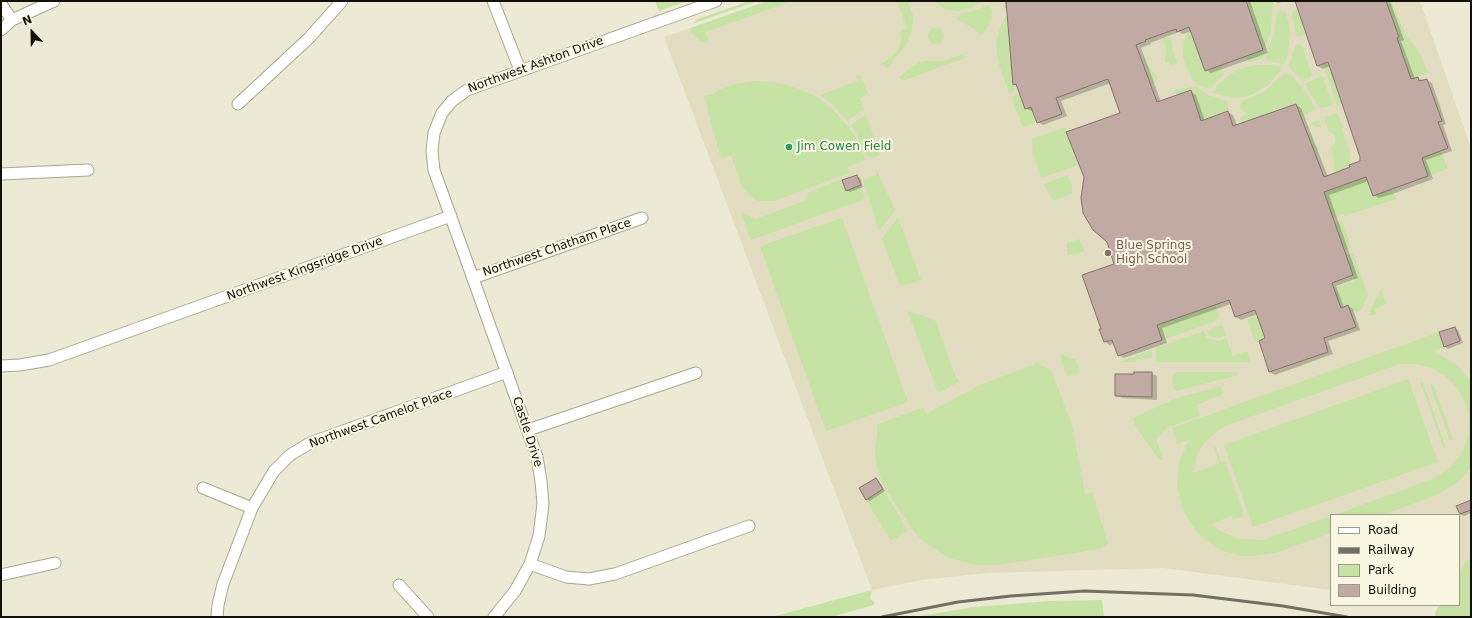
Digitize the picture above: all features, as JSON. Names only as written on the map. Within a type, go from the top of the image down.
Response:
[{"type":"street","points":[[1,30],[12,20],[54,1]]},
{"type":"street","points":[[238,104],[309,38],[342,1]]},
{"type":"street","points":[[493,1],[520,70]]},
{"type":"street","name":"Northwest Ashton Drive","points":[[451,216],[434,170],[432,151],[434,133],[442,113],[452,101],[467,90],[716,1]]},
{"type":"street","points":[[1,4],[12,20]]},
{"type":"street","points":[[1,174],[88,170]]},
{"type":"street","points":[[451,216],[507,372]]},
{"type":"street","name":"Northwest Kingsridge Drive","points":[[1,366],[20,365],[49,360],[451,216]]},
{"type":"street","name":"Northwest Chatham Place","points":[[473,278],[642,218]]},
{"type":"street","name":"Castle Drive","points":[[494,617],[515,591],[530,564],[539,536],[543,504],[537,457],[507,372]]},
{"type":"street","name":"Northwest Camelot Place","points":[[217,617],[223,584],[252,508],[274,472],[290,455],[310,443],[507,372]]},
{"type":"street","points":[[528,430],[696,373]]},
{"type":"street","points":[[203,488],[252,508]]},
{"type":"street","points":[[530,564],[566,577],[589,579],[615,574],[748,526]]},
{"type":"street","points":[[1,575],[55,563]]},
{"type":"street","points":[[399,585],[428,617]]},
{"type":"shaded area","name":"Blue Springs High School","points":[[769,1],[1420,1],[1471,148],[1471,578],[1460,582],[1460,514],[1330,514],[1330,590],[1163,568],[988,573],[921,580],[872,590],[664,37]]},
{"type":"green space","points":[[655,1],[687,1],[659,11]]},
{"type":"green space","points":[[750,1],[758,1],[692,24],[698,19]]},
{"type":"green space","points":[[767,1],[792,1],[706,32],[708,40],[707,43],[701,42],[692,33],[691,28]]},
{"type":"green space","points":[[897,1],[907,1],[913,15],[913,22],[908,42],[887,69],[882,63],[891,58],[898,49],[901,42],[900,32],[907,28]]},
{"type":"green space","points":[[934,1],[983,1],[971,8],[957,11],[945,9]]},
{"type":"green space","points":[[1246,1],[1273,1],[1271,31],[1262,59],[1248,62],[1246,56],[1263,50]]},
{"type":"green space","points":[[1386,1],[1391,1],[1405,34],[1419,52],[1428,73],[1411,79],[1397,38],[1399,37]]},
{"type":"green space","points":[[989,6],[992,10],[991,18],[988,27],[981,36],[975,29],[956,19],[959,15]]},
{"type":"green space","points":[[1298,9],[1305,34],[1298,37],[1296,35],[1292,15],[1293,11]]},
{"type":"green space","points":[[1277,12],[1286,12],[1290,31],[1288,54],[1285,63],[1283,64],[1268,61],[1266,57],[1274,34]]},
{"type":"green space","points":[[1007,15],[1014,91],[1009,93],[998,61],[996,44],[999,30]]},
{"type":"green space","points":[[933,28],[939,28],[944,33],[942,42],[939,44],[933,44],[928,39],[928,33]]},
{"type":"green space","points":[[1190,28],[1221,65],[1224,74],[1209,89],[1199,85],[1193,80],[1185,63],[1183,56],[1184,41]]},
{"type":"green space","points":[[1171,36],[1173,51],[1177,62],[1173,65],[1165,62],[1166,50],[1163,39]]},
{"type":"green space","points":[[1298,44],[1302,45],[1312,75],[1303,81],[1289,67],[1295,46]]},
{"type":"green space","points":[[1141,50],[1147,62],[1146,63],[1158,78],[1152,84]]},
{"type":"green space","points":[[962,55],[968,57],[905,80],[899,78],[918,63],[925,61],[942,61]]},
{"type":"green space","points":[[1328,63],[1342,103],[1337,105],[1323,64]]},
{"type":"green space","points":[[1254,65],[1273,65],[1280,67],[1281,70],[1268,85],[1254,94],[1233,98],[1213,93],[1219,84],[1229,75],[1243,68]]},
{"type":"green space","points":[[1286,72],[1291,75],[1301,86],[1315,109],[1301,117],[1296,104],[1241,123],[1240,118],[1245,114],[1244,111],[1240,109],[1241,103],[1265,91]]},
{"type":"green space","points":[[856,75],[861,76],[868,94],[860,98],[864,110],[847,121],[834,106],[821,95],[858,81]]},
{"type":"green space","points":[[1321,76],[1323,77],[1333,105],[1320,108],[1305,84]]},
{"type":"green space","name":"Jim Cowen Field","points":[[756,81],[772,82],[790,86],[811,94],[821,100],[834,111],[851,130],[866,160],[847,167],[849,173],[774,201],[758,201],[753,199],[742,187],[731,155],[721,159],[704,96],[734,84]]},
{"type":"green space","points":[[1195,86],[1208,95],[1226,101],[1228,104],[1228,111],[1201,121],[1191,91],[1177,95],[1174,90]]},
{"type":"green space","points":[[1019,94],[1025,109],[1031,107],[1037,122],[1023,127],[1011,97]]},
{"type":"green space","points":[[1337,113],[1344,128],[1342,129],[1350,153],[1350,167],[1334,173],[1331,147],[1335,144],[1336,138],[1333,133],[1328,131],[1324,117]]},
{"type":"green space","points":[[866,115],[880,155],[871,158],[870,156],[867,157],[856,133],[851,126]]},
{"type":"green space","points":[[1319,119],[1321,127],[1316,127],[1312,124],[1307,128],[1309,133],[1313,135],[1313,143],[1318,150],[1316,155],[1306,127]]},
{"type":"green space","points":[[1065,127],[1078,165],[1041,178],[1033,154],[1032,139]]},
{"type":"green space","points":[[1441,151],[1448,169],[1428,176],[1426,171],[1415,160]]},
{"type":"green space","points":[[875,167],[895,210],[879,231],[863,180],[877,174]]},
{"type":"green space","points":[[852,175],[842,180],[846,191],[861,185],[865,199],[751,240],[741,212],[756,219],[806,200],[808,197],[807,193]]},
{"type":"green space","points":[[1068,175],[1072,187],[1072,194],[1053,201],[1044,184]]},
{"type":"green space","points":[[1366,177],[1373,196],[1392,189],[1396,199],[1345,216],[1344,214],[1333,218],[1323,193]]},
{"type":"green space","points":[[898,217],[921,280],[900,286],[882,239]]},
{"type":"green space","points":[[842,218],[908,402],[826,431],[760,246]]},
{"type":"green space","points":[[1342,221],[1351,248],[1345,251],[1335,223]]},
{"type":"green space","points":[[1079,239],[1085,251],[1073,255],[1067,255],[1067,243]]},
{"type":"green space","points":[[1353,253],[1368,295],[1361,310],[1355,313],[1354,310],[1350,311],[1348,305],[1341,308],[1333,288],[1354,281],[1346,255]]},
{"type":"green space","points":[[1380,290],[1386,304],[1374,309],[1376,314],[1369,316]]},
{"type":"green space","points":[[1215,305],[1219,315],[1216,321],[1162,340],[1157,325]]},
{"type":"green space","points":[[909,311],[935,320],[956,378],[960,381],[938,393],[908,312]]},
{"type":"green space","points":[[1257,316],[1265,338],[1255,342],[1247,319]]},
{"type":"green space","points":[[1222,325],[1226,335],[1219,338],[1209,336],[1207,330]]},
{"type":"green space","points":[[1204,331],[1207,338],[1218,341],[1226,338],[1233,356],[1247,351],[1251,362],[1156,362],[1156,348]]},
{"type":"green space","points":[[1439,332],[1444,347],[1432,352],[1439,354],[1457,365],[1471,381],[1471,468],[1456,484],[1434,496],[1385,514],[1338,514],[1435,478],[1451,467],[1464,448],[1468,436],[1469,417],[1466,405],[1458,389],[1446,376],[1431,368],[1414,364],[1400,364],[1225,426],[1210,437],[1204,443],[1197,455],[1193,473],[1219,463],[1214,447],[1216,447],[1221,462],[1225,461],[1243,512],[1243,516],[1233,520],[1231,516],[1211,524],[1220,531],[1239,539],[1263,540],[1330,516],[1330,533],[1279,552],[1242,556],[1220,550],[1196,531],[1183,511],[1177,486],[1179,462],[1189,440],[1177,444],[1172,428]]},
{"type":"green space","points":[[1152,350],[1152,358],[1137,359],[1136,362],[1118,362]]},
{"type":"green space","points":[[1061,354],[1076,360],[1080,372],[1067,376],[1060,357]]},
{"type":"green space","points":[[1037,363],[1051,370],[1072,425],[1085,494],[1092,492],[1108,543],[1100,549],[997,565],[975,565],[950,558],[933,548],[918,536],[891,498],[881,480],[877,467],[875,450],[877,425],[923,407],[926,414],[982,384]]},
{"type":"green space","points":[[1177,372],[1236,372],[1238,375],[1177,391],[1173,388],[1172,377]]},
{"type":"green space","points":[[1408,379],[1438,462],[1253,527],[1224,445]]},
{"type":"green space","points":[[1420,382],[1423,382],[1446,448],[1444,449]]},
{"type":"green space","points":[[1430,384],[1433,384],[1453,440],[1450,441]]},
{"type":"green space","points":[[1221,386],[1223,394],[1196,405],[1200,416],[1168,427],[1156,439],[1163,459],[1159,460],[1135,425],[1133,418],[1174,399]]},
{"type":"green space","points":[[883,489],[908,531],[891,541],[866,500]]},
{"type":"green space","points":[[1471,558],[1471,617],[1436,617],[1435,613],[1438,606],[1460,606],[1460,570],[1462,569],[1466,561]]},
{"type":"green space","points":[[872,590],[870,598],[874,602],[874,605],[831,617],[771,617]]},
{"type":"green space","points":[[1102,600],[1104,617],[915,617],[974,607],[1050,601]]},
{"type":"building","name":"Blue Springs High School","points":[[1006,1],[1246,1],[1263,50],[1205,71],[1189,27],[1177,32],[1176,29],[1145,40],[1146,41],[1136,45],[1157,102],[1191,90],[1201,121],[1228,111],[1233,126],[1296,104],[1324,177],[1350,167],[1349,165],[1360,161],[1360,157],[1328,62],[1317,66],[1295,1],[1386,1],[1399,37],[1397,38],[1411,79],[1418,77],[1419,81],[1427,79],[1442,121],[1438,122],[1448,148],[1422,158],[1428,176],[1373,196],[1366,177],[1324,192],[1353,275],[1332,283],[1341,308],[1348,305],[1356,327],[1324,338],[1328,352],[1269,372],[1259,341],[1265,338],[1255,310],[1235,317],[1229,300],[1157,325],[1162,340],[1118,356],[1112,340],[1104,342],[1099,329],[1101,329],[1082,275],[1114,264],[1107,242],[1093,230],[1083,213],[1081,198],[1084,177],[1066,132],[1120,113],[1108,79],[1056,98],[1062,114],[1037,123],[1031,107],[1025,109],[1016,84],[1013,85]]},
{"type":"building","points":[[857,175],[861,185],[846,191],[842,180]]},
{"type":"building","points":[[1455,327],[1460,341],[1444,347],[1439,332]]},
{"type":"building","points":[[1134,372],[1152,372],[1152,397],[1115,396],[1115,374],[1134,374]]},
{"type":"building","points":[[876,478],[883,489],[866,500],[859,488]]},
{"type":"building","points":[[1471,500],[1471,510],[1460,514],[1456,506]]},
{"type":"railway","points":[[882,617],[958,602],[1011,596],[1084,591],[1193,595],[1283,606],[1347,617]]},
{"type":"place","name":"Jim Cowen Field","points":[[789,147]]},
{"type":"place","name":"Blue Springs High School","points":[[1108,253]]}]
